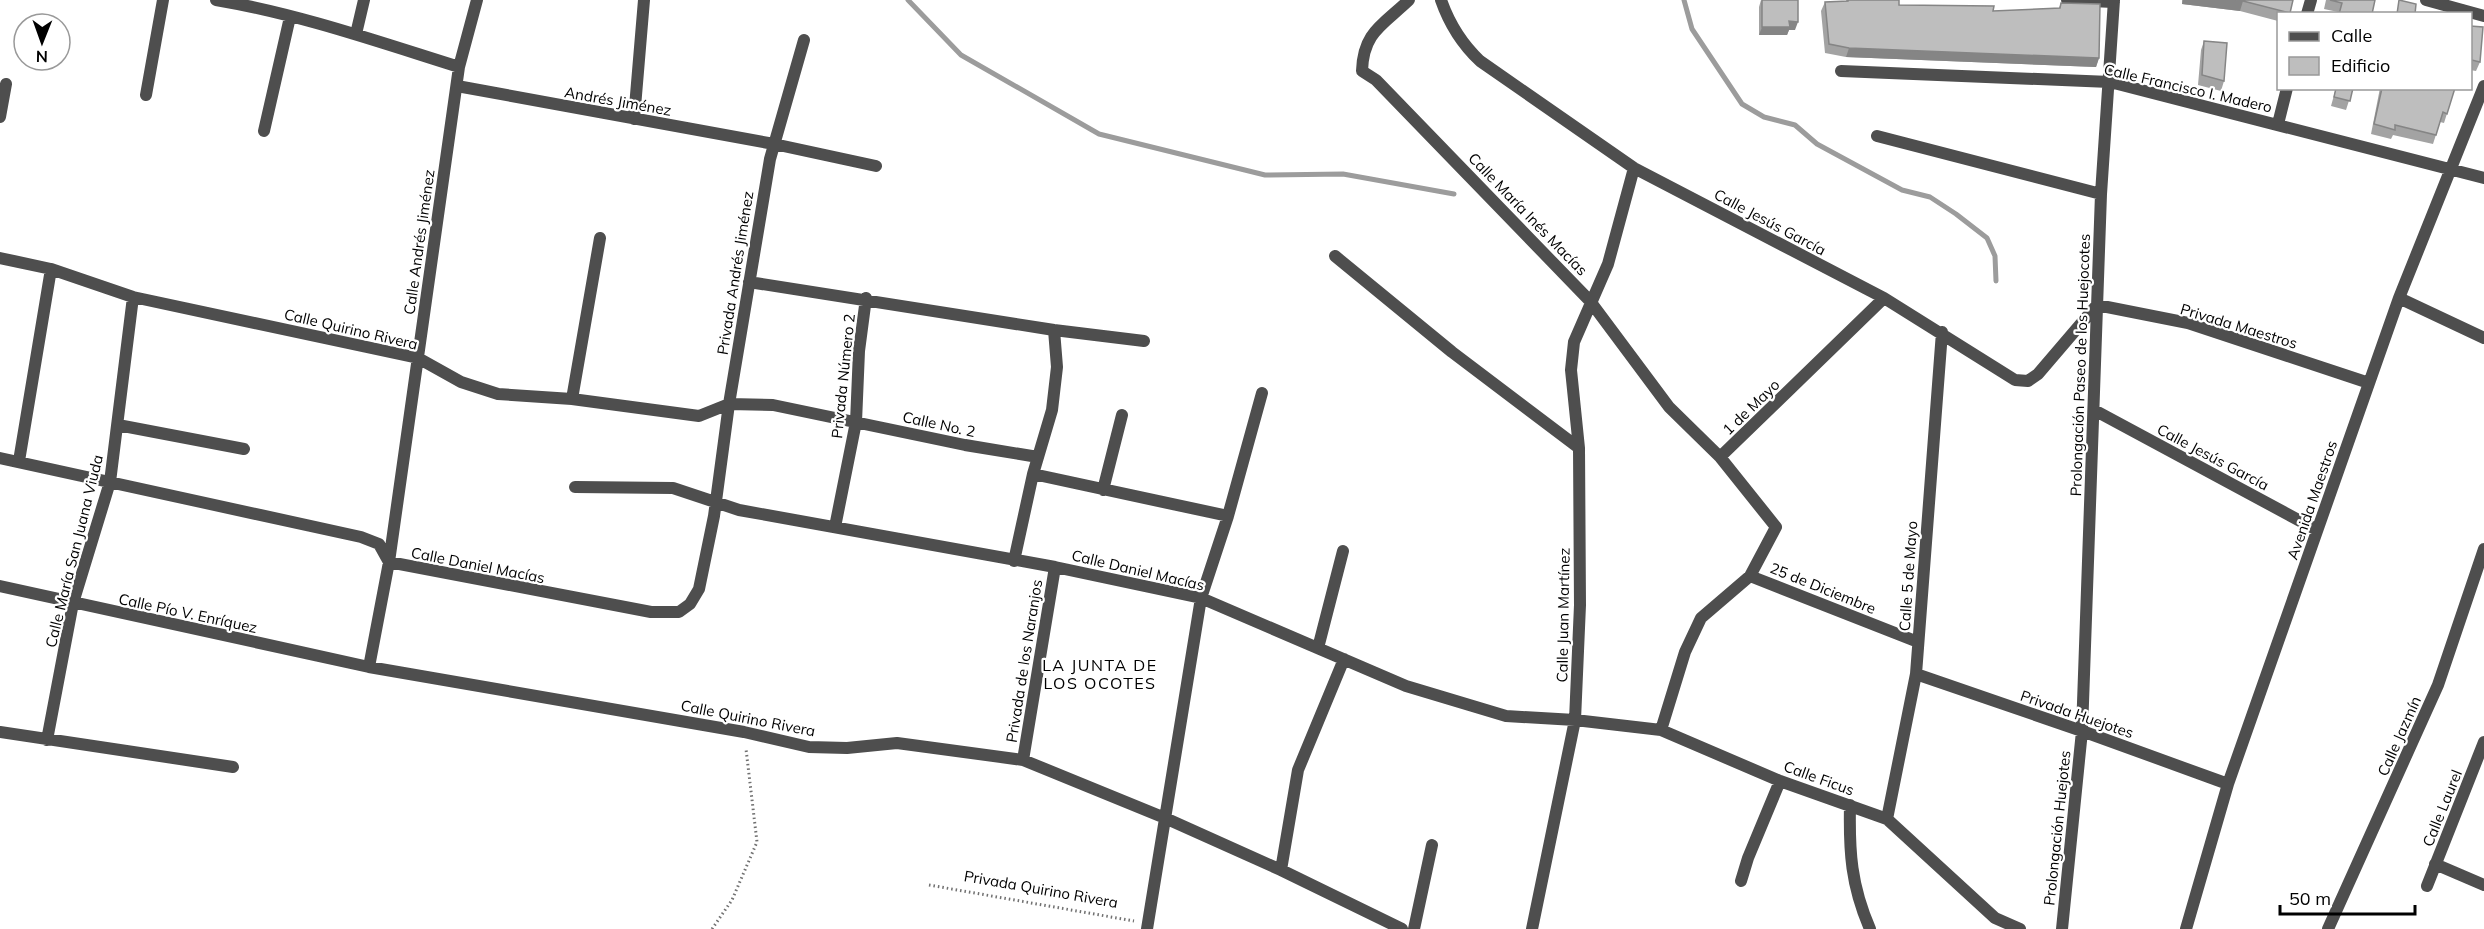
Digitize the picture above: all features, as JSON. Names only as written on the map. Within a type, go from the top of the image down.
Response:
[{"type":"street","points":[[146,94],[163,0]]},
{"type":"street","points":[[216,0],[356,34],[459,67]]},
{"type":"street","points":[[356,34],[364,0]]},
{"type":"street","name":"Calle Andrés Jiménez","points":[[369,667],[389,562],[459,67],[477,0]]},
{"type":"street","points":[[634,119],[644,0]]},
{"type":"street","name":"Calle María Inés Macías","points":[[1409,0],[1367,39],[1362,50],[1362,70],[1376,80],[1590,301],[1669,407],[1720,457]]},
{"type":"street","name":"Calle Jesús García","points":[[1441,0],[1446,15],[1466,48],[1480,61],[1634,168],[1884,298],[1942,332],[2015,380],[2028,381],[2038,374],[2097,305]]},
{"type":"street","points":[[2067,0],[2114,1]]},
{"type":"street","points":[[2426,0],[2470,12]]},
{"type":"street","name":"Prolongación Paseo de los Huejocotes","points":[[2082,731],[2101,194],[2114,1]]},
{"type":"street","points":[[264,131],[290,17]]},
{"type":"street","name":"Privada Andrés Jiménez","points":[[714,516],[729,404],[774,144],[804,40]]},
{"type":"street","name":"Calle Francisco I. Madero","points":[[1841,71],[2110,82],[2484,178]]},
{"type":"street","points":[[0,117],[6,84]]},
{"type":"street","name":"Andrés Jiménez","points":[[457,86],[774,144],[876,166]]},
{"type":"street","name":"Avenida Maestros","points":[[2186,929],[2228,784],[2399,298],[2484,86]]},
{"type":"street","points":[[2278,124],[2286,90]]},
{"type":"street","points":[[1876,136],[2101,194]]},
{"type":"street","name":"Calle Juan Martínez","points":[[1532,929],[1575,720],[1580,605],[1578,448],[1571,370],[1574,342],[1608,264],[1634,168]]},
{"type":"street","points":[[572,399],[600,238]]},
{"type":"street","points":[[1335,256],[1452,352],[1578,448]]},
{"type":"street","name":"Calle Quirino Rivera","points":[[0,258],[51,269],[133,297],[418,358],[461,382],[498,394],[572,399],[699,416],[729,404]]},
{"type":"street","points":[[19,461],[51,269]]},
{"type":"street","points":[[749,282],[866,298],[1053,330],[1144,341]]},
{"type":"street","name":"Calle María San Juana Viuda","points":[[47,740],[73,603],[110,482],[133,297]]},
{"type":"street","name":"Privada Número 2","points":[[835,527],[856,422],[859,351],[866,298]]},
{"type":"street","name":"1 de Mayo","points":[[1661,730],[1685,651],[1701,618],[1750,576],[1776,527],[1720,457],[1884,298]]},
{"type":"street","points":[[2399,298],[2484,338]]},
{"type":"street","name":"Privada Maestros","points":[[2097,305],[2188,324],[2369,383]]},
{"type":"street","points":[[1014,561],[1033,474],[1052,410],[1057,367],[1053,330]]},
{"type":"street","name":"Calle 5 de Mayo","points":[[1887,819],[1916,674],[1942,332]]},
{"type":"street","points":[[1148,926],[1201,598],[1228,516],[1262,393]]},
{"type":"street","name":"Calle No. 2","points":[[729,404],[773,405],[965,445],[1038,457]]},
{"type":"street","name":"Calle Jesús García","points":[[2094,410],[2317,530]]},
{"type":"street","points":[[1103,490],[1122,415]]},
{"type":"street","points":[[118,425],[244,449]]},
{"type":"street","name":"Calle Daniel Macías","points":[[0,458],[361,537],[379,544],[389,562],[640,611],[679,612],[690,604],[699,589],[714,516]]},
{"type":"street","points":[[1033,474],[1228,516]]},
{"type":"street","name":"Calle Daniel Macías","points":[[575,486],[673,488],[716,500],[739,510],[1055,567],[1201,598],[1406,686],[1506,716],[1575,720]]},
{"type":"street","name":"Calle Jazmín","points":[[2328,929],[2438,685],[2484,549]]},
{"type":"street","points":[[1318,648],[1343,550]]},
{"type":"street","name":"Privada de los Naranjos","points":[[1023,760],[1055,567]]},
{"type":"street","name":"25 de Diciembre","points":[[1750,576],[1918,642]]},
{"type":"street","name":"Calle Pío V. Enríquez","points":[[0,586],[369,667]]},
{"type":"street","points":[[1281,870],[1298,770],[1344,659]]},
{"type":"street","name":"Calle Quirino Rivera","points":[[369,667],[744,732],[809,747],[847,748],[897,743],[1023,760],[1165,818],[1281,870],[1402,929]]},
{"type":"street","name":"Privada Huejotes","points":[[1916,674],[2228,784]]},
{"type":"street","name":"Calle Ficus","points":[[1575,720],[1661,730],[1780,781],[1887,819],[1995,918],[2020,929]]},
{"type":"street","name":"Prolongación Huejotes","points":[[2061,929],[2082,731]]},
{"type":"street","points":[[0,732],[233,767]]},
{"type":"street","name":"Calle Laurel","points":[[2427,886],[2484,742]]},
{"type":"street","points":[[1741,880],[1780,781]]},
{"type":"street","points":[[1850,805],[1849,855],[1861,908],[1870,929]]},
{"type":"street","points":[[1414,929],[1432,844]]},
{"type":"street","points":[[2435,864],[2484,885]]},
{"type":"path","points":[[712,929],[732,900],[757,842],[744,732]]},
{"type":"path","name":"Privada Quirino Rivera","points":[[929,885],[1148,926]]},
{"type":"building","points":[[1762,0],[1798,0],[1798,22],[1789,21],[1790,27],[1762,27]]},
{"type":"building","points":[[1899,0],[1899,5],[1994,6],[1993,11],[2060,8],[2061,3],[2100,4],[2099,58],[1849,48],[1829,44],[1825,2]]},
{"type":"building","points":[[2236,0],[2293,0],[2290,12]]},
{"type":"building","points":[[2330,0],[2375,0],[2372,12],[2340,12],[2342,3]]},
{"type":"building","points":[[2399,0],[2416,4],[2415,12],[2397,12]]},
{"type":"building","points":[[2472,26],[2483,27],[2480,62],[2472,60]]},
{"type":"building","points":[[2204,41],[2227,43],[2224,81],[2202,75]]},
{"type":"building","points":[[2336,90],[2353,90],[2350,101],[2334,97]]},
{"type":"building","points":[[2382,90],[2454,90],[2447,114],[2443,112],[2436,135],[2395,125],[2395,130],[2374,124]]},
{"type":"waterway","points":[[908,0],[961,55],[1099,134],[1265,175],[1343,174],[1454,194]]},
{"type":"waterway","points":[[1684,0],[1692,29],[1742,104],[1764,117],[1795,125],[1817,144],[1902,190],[1930,197],[1956,214],[1987,238],[1995,256],[1996,281]]},
{"type":"district","name":"LA JUNTA DE LOS OCOTES","points":[[1100,674]]}]
